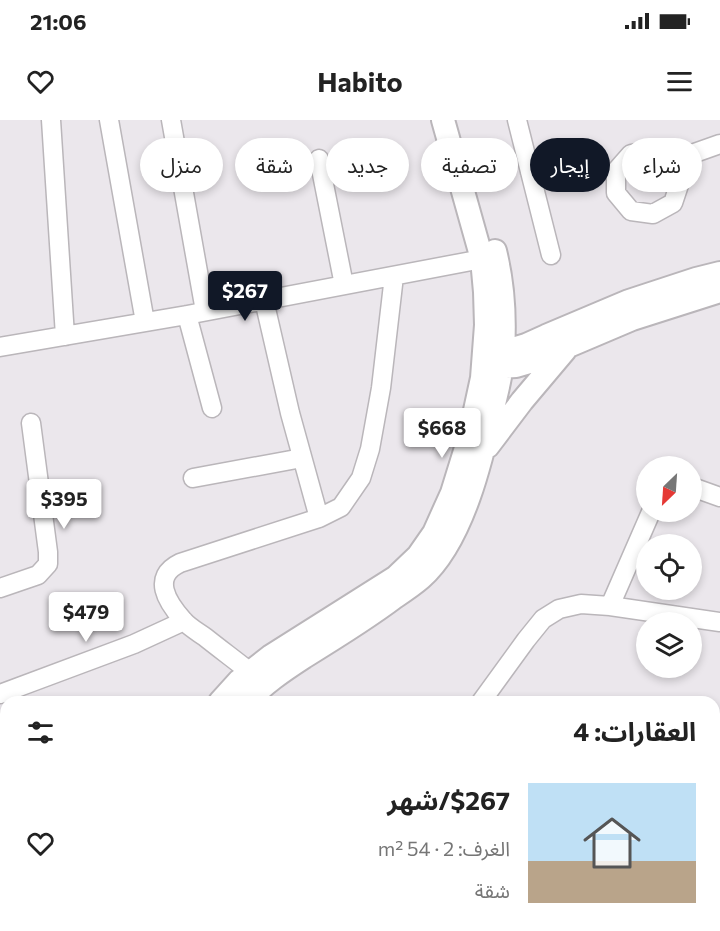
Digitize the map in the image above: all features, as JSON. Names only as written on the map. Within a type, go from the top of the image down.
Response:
[{"type":"main road","points":[[252,696],[283,671],[373,614],[421,578],[436,563],[449,543],[484,452],[493,360],[486,325],[482,259],[443,120]]},
{"type":"main road","points":[[225,696],[238,681],[271,656],[396,577],[418,556],[434,533],[453,493],[493,360],[503,317],[496,256],[457,120]]},
{"type":"main road","points":[[493,360],[628,301],[720,273]]},
{"type":"main road","points":[[493,360],[516,366],[633,319],[720,291]]},
{"type":"main road","points":[[503,317],[516,325],[546,336]]},
{"type":"main road","points":[[484,452],[535,384],[570,345]]},
{"type":"street","points":[[51,120],[65,336]]},
{"type":"street","points":[[109,120],[145,322]]},
{"type":"street","points":[[171,120],[196,313],[212,408]]},
{"type":"street","points":[[518,120],[530,172]]},
{"type":"street","points":[[702,150],[720,144]]},
{"type":"street","points":[[319,159],[344,285]]},
{"type":"street","points":[[535,192],[551,255]]},
{"type":"street","points":[[0,347],[482,259]]},
{"type":"street","points":[[250,672],[184,621],[165,593],[166,573],[171,567],[180,563],[319,518],[341,507],[361,478],[370,449],[381,388],[394,276]]},
{"type":"street","points":[[264,300],[290,412],[319,518]]},
{"type":"street","points":[[0,588],[38,574],[48,564],[30,423]]},
{"type":"street","points":[[193,478],[302,458]]},
{"type":"street","points":[[702,491],[720,497]]},
{"type":"street","points":[[610,606],[647,522]]},
{"type":"street","points":[[485,696],[543,619],[559,609],[581,604],[610,606],[720,622]]},
{"type":"street","points":[[0,694],[134,644],[184,621]]}]
